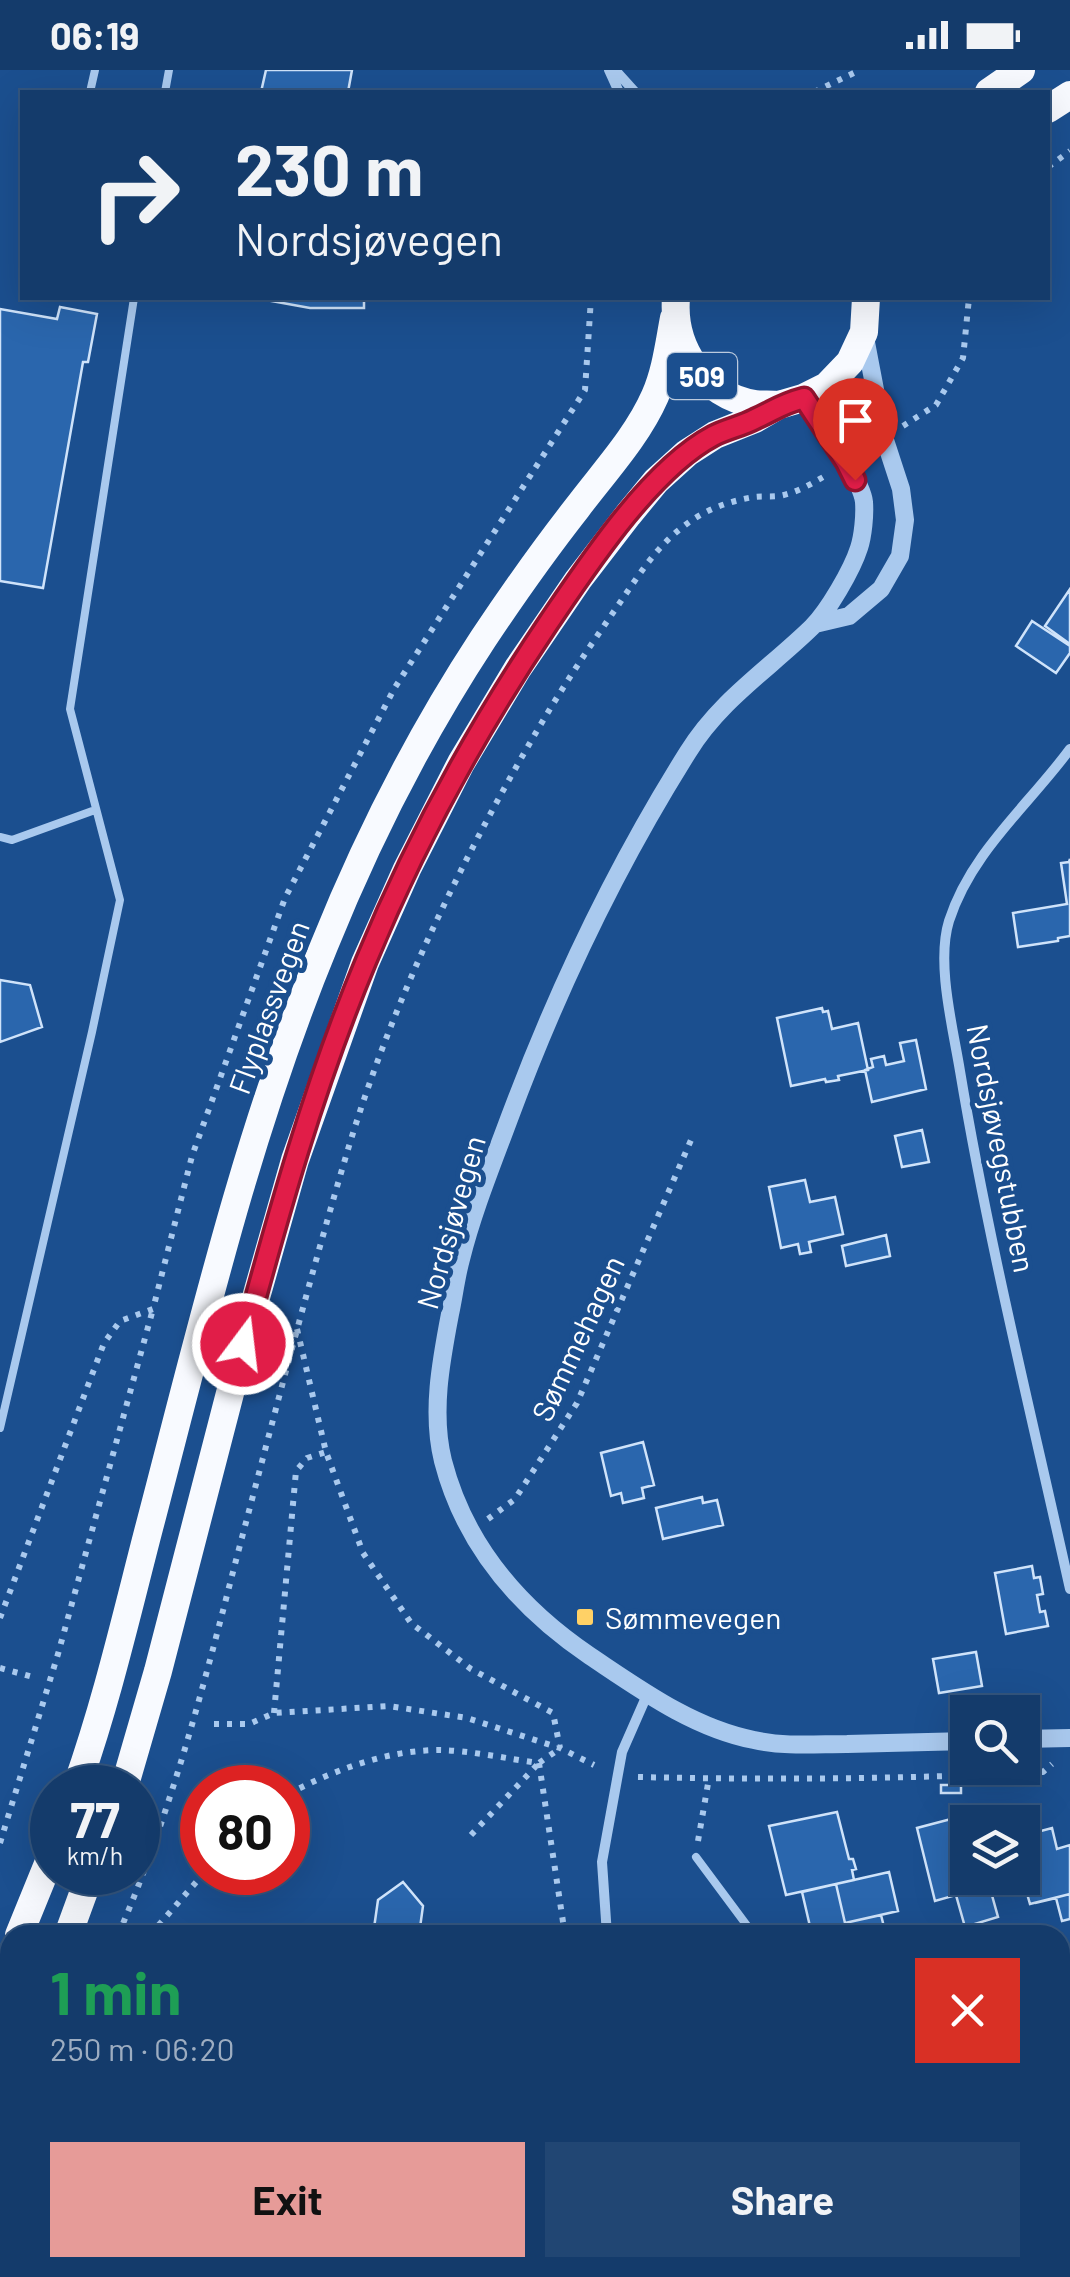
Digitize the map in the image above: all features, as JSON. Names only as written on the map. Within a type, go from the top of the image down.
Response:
[{"type":"highway","points":[[992,90],[1021,70]]},
{"type":"highway","name":"509","points":[[131,1765],[295,1160],[365,963],[407,869],[461,763],[518,668],[628,515],[656,481],[714,435],[827,386],[850,362],[864,332],[867,300]]},
{"type":"highway","name":"Flyplassvegen","points":[[675,308],[683,350],[703,378],[731,396],[754,404],[791,402]]},
{"type":"highway","name":"Flyplassvegen","points":[[83,1765],[115,1660],[242,1178],[323,947],[421,741],[480,643],[541,553],[620,452],[654,399],[664,373],[675,308]]},
{"type":"highway","points":[[23,1925],[35,1895]]},
{"type":"highway","points":[[72,1925],[83,1895]]},
{"type":"street","points":[[612,70],[632,90]]},
{"type":"street","name":"Nordsjøvegen","points":[[815,624],[849,616],[881,589],[900,556],[905,520],[901,489],[884,437],[864,332]]},
{"type":"street","name":"Nordsjøvegen","points":[[791,402],[846,462],[864,498],[859,546],[815,624],[723,705],[692,745],[649,814],[564,981],[520,1088],[461,1258],[444,1347],[437,1415],[443,1460],[470,1531],[495,1571],[556,1633],[647,1694],[706,1725],[754,1740],[795,1745],[950,1741]]},
{"type":"street","name":"Nordsjøvegstubben","points":[[1070,750],[993,840],[960,891],[947,926],[944,975],[993,1243],[1070,1589]]},
{"type":"street","points":[[606,1925],[602,1862],[622,1752],[647,1694]]},
{"type":"street","points":[[1040,1739],[1070,1738]]},
{"type":"lane","points":[[0,1428],[120,900],[70,710],[134,300]]},
{"type":"lane","points":[[0,838],[12,840],[95,810]]},
{"type":"lane","points":[[696,1858],[746,1925]]},
{"type":"path","points":[[818,90],[860,70]]},
{"type":"path","points":[[898,429],[936,405],[963,358],[969,300]]},
{"type":"path","points":[[122,1925],[171,1793],[204,1684],[297,1328],[348,1151],[405,994],[465,861],[554,703],[656,553],[691,520],[720,506],[790,493],[828,474]]},
{"type":"path","name":"Sømmehagen","points":[[470,1531],[515,1499],[577,1403],[691,1140]]},
{"type":"path","points":[[0,1843],[58,1654],[153,1309]]},
{"type":"path","points":[[297,1328],[326,1452],[363,1553],[411,1623],[471,1670],[554,1713],[560,1748]]},
{"type":"path","points":[[274,1713],[296,1471],[307,1458],[326,1452]]},
{"type":"path","points":[[0,1668],[33,1677]]},
{"type":"path","points":[[214,1724],[249,1724],[274,1713],[389,1706],[467,1718],[560,1748],[594,1765]]},
{"type":"path","points":[[471,1836],[539,1763],[560,1748]]},
{"type":"path","points":[[310,1783],[376,1757],[439,1750],[539,1763]]},
{"type":"path","points":[[636,1777],[969,1776],[1043,1772],[1062,1756]]},
{"type":"path","points":[[539,1763],[563,1925]]},
{"type":"path","points":[[696,1858],[709,1778]]},
{"type":"path","points":[[159,1925],[186,1895]]},
{"type":"building","points":[[266,70],[352,70],[348,90],[261,90]]},
{"type":"building","points":[[266,300],[364,300],[364,308],[310,308]]},
{"type":"building","points":[[60,307],[97,314],[88,362],[83,362],[43,588],[0,581],[0,309],[57,319]]},
{"type":"building","points":[[1070,589],[1070,644],[1045,626]]},
{"type":"building","points":[[1032,621],[1070,646],[1070,653],[1056,673],[1016,646]]},
{"type":"building","points":[[1070,859],[1070,936],[1018,947],[1013,913],[1067,904],[1061,863]]},
{"type":"building","points":[[0,980],[30,985],[42,1027],[0,1042]]},
{"type":"building","points":[[822,1008],[823,1012],[828,1011],[832,1029],[858,1023],[868,1070],[838,1076],[839,1080],[791,1086],[777,1018]]},
{"type":"building","points":[[916,1040],[926,1089],[872,1102],[865,1070],[873,1067],[871,1059],[884,1056],[886,1065],[904,1061],[900,1043]]},
{"type":"building","points":[[922,1130],[929,1162],[902,1167],[895,1136]]},
{"type":"building","points":[[805,1180],[810,1202],[835,1197],[843,1234],[809,1242],[811,1252],[800,1254],[798,1244],[781,1248],[769,1187]]},
{"type":"building","points":[[886,1235],[890,1256],[846,1266],[842,1246]]},
{"type":"building","points":[[643,1442],[654,1485],[642,1488],[644,1498],[623,1503],[621,1493],[611,1496],[601,1453]]},
{"type":"building","points":[[702,1497],[703,1503],[717,1500],[723,1525],[663,1539],[656,1508]]},
{"type":"building","points":[[1032,1566],[1034,1578],[1040,1577],[1043,1594],[1037,1595],[1048,1626],[1006,1634],[995,1573]]},
{"type":"building","points":[[976,1652],[982,1686],[939,1693],[933,1659]]},
{"type":"building","points":[[941,1785],[961,1785],[961,1793],[941,1793]]},
{"type":"building","points":[[837,1812],[849,1859],[853,1859],[856,1869],[852,1870],[854,1880],[786,1895],[769,1826]]},
{"type":"building","points":[[950,1819],[950,1895],[956,1895],[935,1901],[917,1828]]},
{"type":"building","points":[[1052,1828],[1057,1849],[1070,1845],[1070,1894],[1030,1904],[1027,1895],[1040,1895],[1040,1831]]},
{"type":"building","points":[[889,1872],[898,1911],[845,1923],[836,1884]]},
{"type":"building","points":[[403,1882],[423,1906],[420,1925],[374,1925],[378,1900]]},
{"type":"building","points":[[836,1884],[845,1923],[881,1915],[884,1925],[810,1925],[802,1892]]},
{"type":"building","points":[[1070,1894],[1070,1919],[1062,1921],[1056,1898],[1035,1903]]},
{"type":"building","points":[[956,1895],[992,1895],[998,1917],[964,1925]]},
{"type":"place","name":"Sømmevegen","points":[[585,1617]]},
{"type":"route","points":[[243,1344],[295,1160],[365,963],[461,763],[518,668],[578,580],[656,481],[687,453],[714,435],[755,420],[779,405],[804,398],[855,480]]}]
